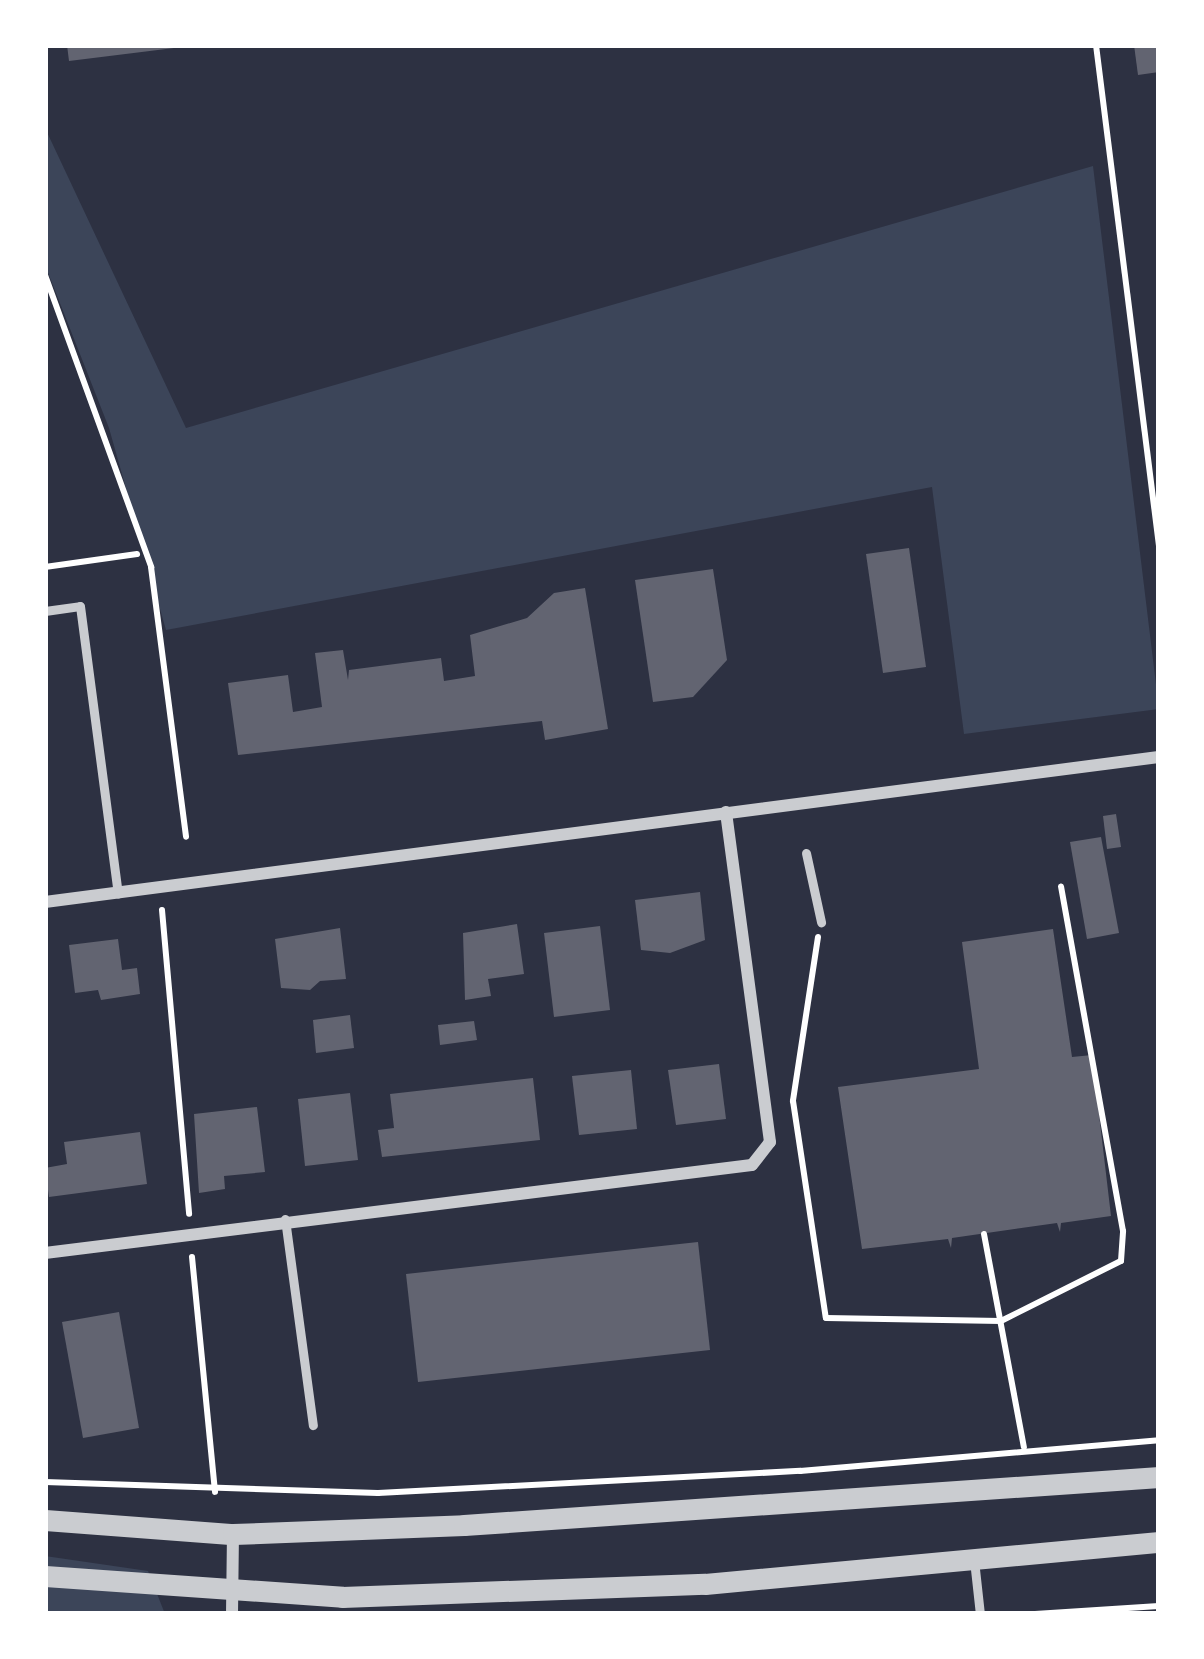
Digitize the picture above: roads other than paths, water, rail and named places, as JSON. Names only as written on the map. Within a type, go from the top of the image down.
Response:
[{"type":"street","points":[[45,902],[1159,757]]},
{"type":"street","points":[[45,1253],[190,1231],[752,1165],[770,1142],[726,812]]},
{"type":"street","points":[[45,1520],[233,1534],[622,1518],[1159,1477]]},
{"type":"street","points":[[232,1614],[233,1534]]},
{"type":"street","points":[[45,1576],[342,1597],[704,1584],[1159,1542]]},
{"type":"lane","points":[[45,611],[80,605],[118,893]]},
{"type":"lane","points":[[806,853],[821,922]]},
{"type":"lane","points":[[285,1220],[313,1425]]},
{"type":"lane","points":[[974,1559],[980,1614]]}]
